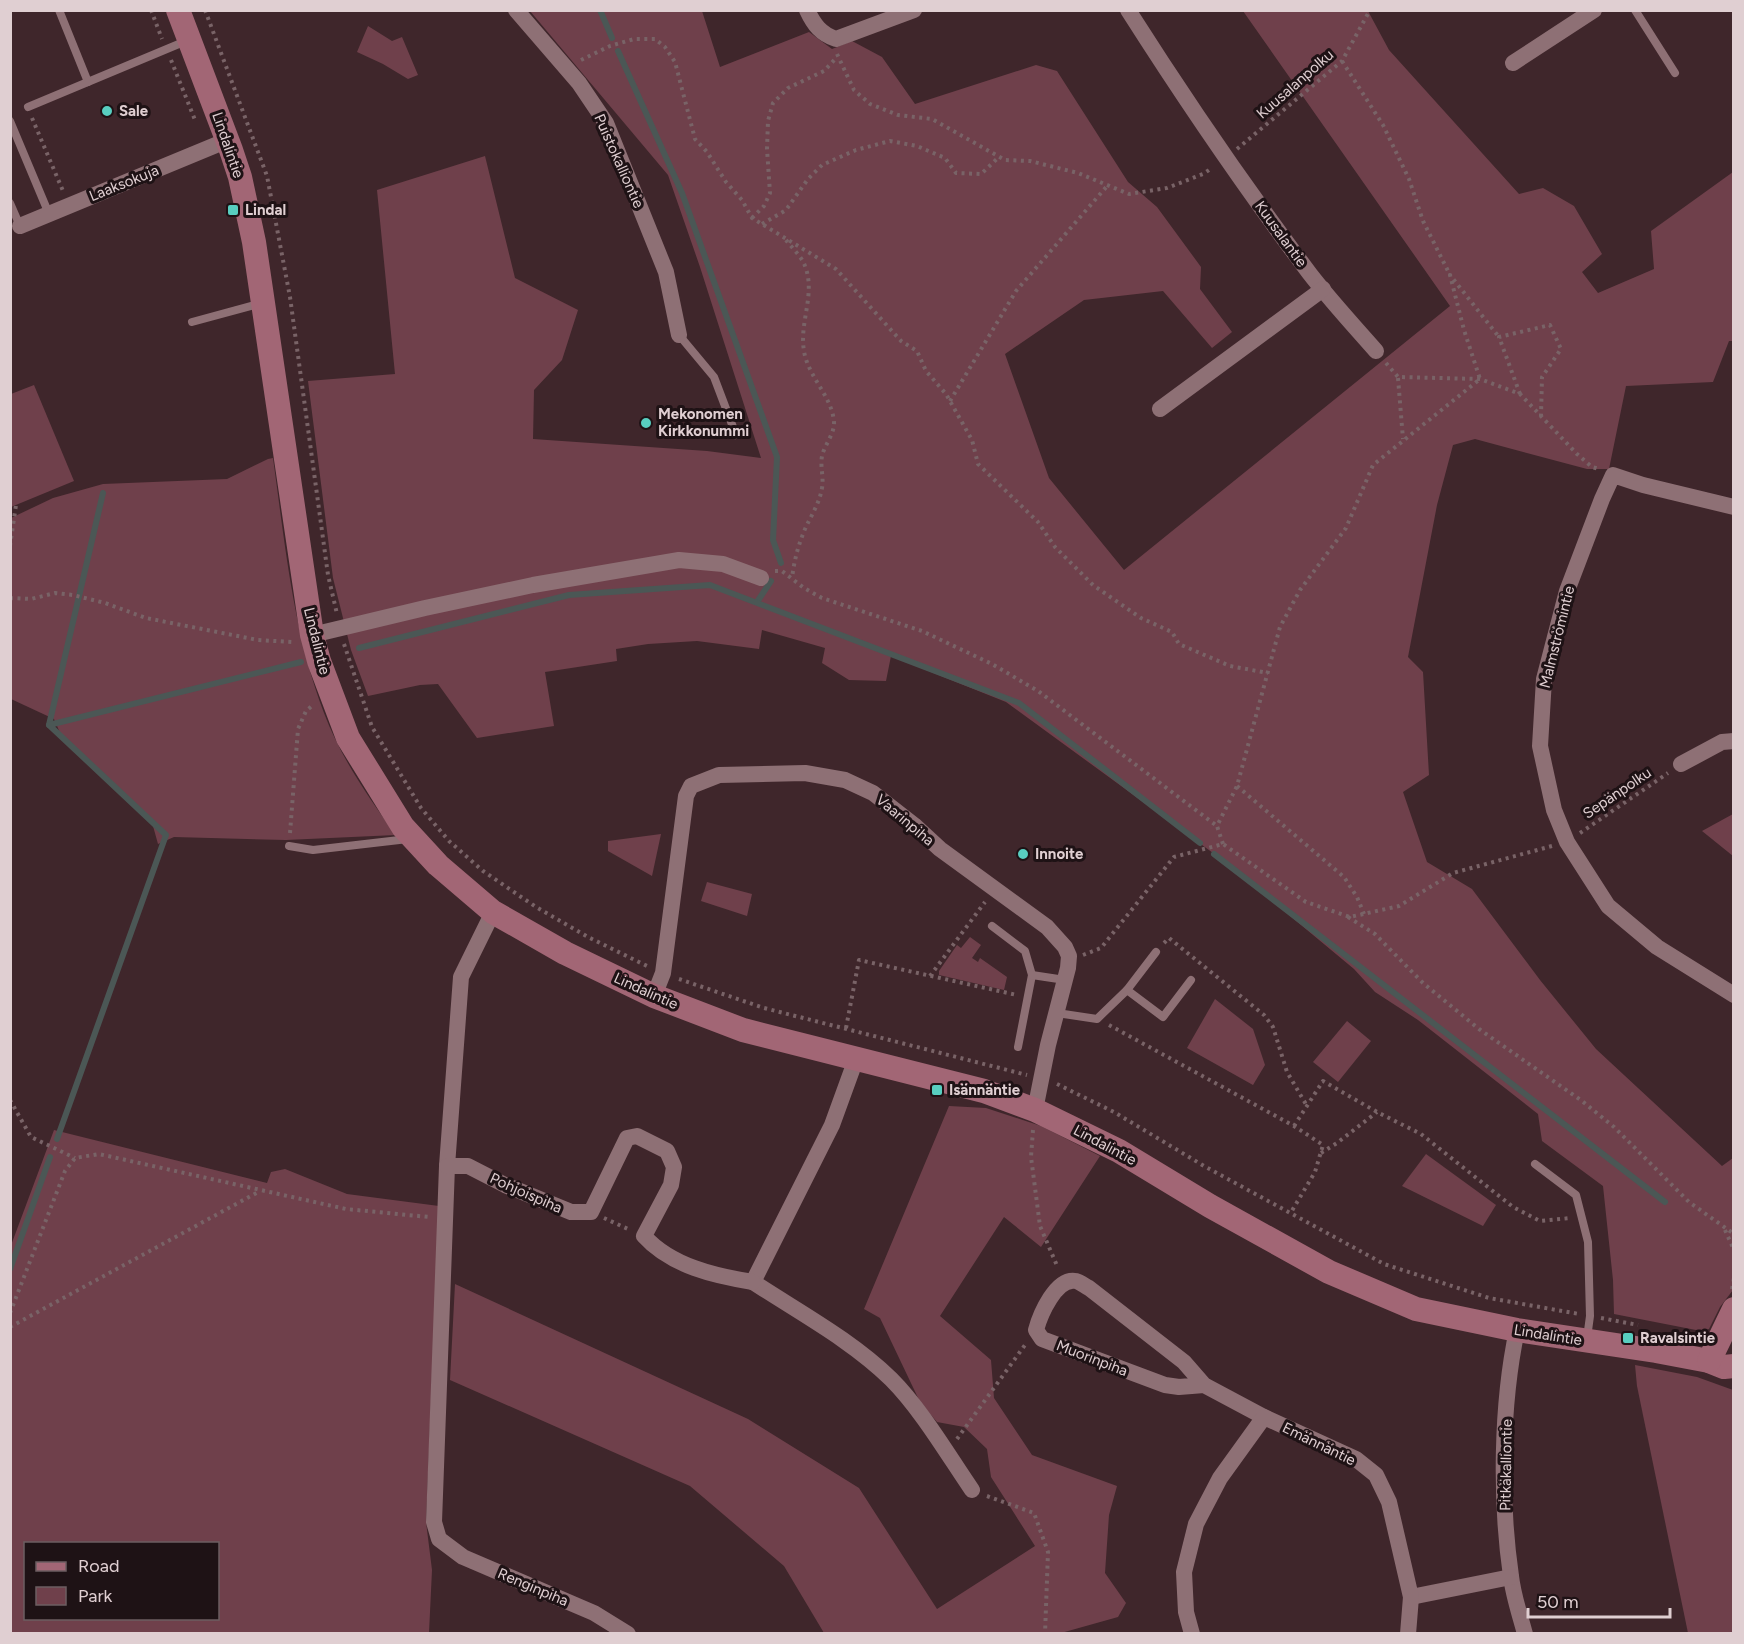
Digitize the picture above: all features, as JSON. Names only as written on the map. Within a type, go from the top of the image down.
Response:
[{"type":"street","name":"Lindalintie","points":[[178,10],[189,40],[217,145],[247,206],[313,639],[348,738],[403,827],[438,865],[493,912],[565,954],[654,996],[743,1030],[984,1091],[1035,1110],[1119,1151],[1210,1206],[1329,1272],[1416,1309],[1516,1330],[1587,1341],[1725,1368]]},
{"type":"street","name":"Puistokalliontie","points":[[516,10],[579,83],[606,123],[666,272],[679,334]]},
{"type":"street","points":[[807,10],[813,23],[826,35],[836,39],[914,10]]},
{"type":"street","name":"Kuusalantie","points":[[1128,10],[1223,161],[1323,289],[1376,351]]},
{"type":"street","points":[[1513,63],[1594,10]]},
{"type":"street","name":"Laaksokuja","points":[[20,226],[217,145]]},
{"type":"street","points":[[1160,409],[1323,289]]},
{"type":"street","points":[[1613,475],[1643,485],[1734,507]]},
{"type":"street","name":"Malmströmintie","points":[[1613,475],[1567,591],[1544,679],[1540,746],[1554,810],[1567,842],[1608,906],[1657,947],[1734,995]]},
{"type":"street","points":[[313,639],[340,628],[533,585],[679,560],[723,564],[761,578]]},
{"type":"street","points":[[1681,764],[1722,742],[1734,741]]},
{"type":"street","name":"Vaarinpiha","points":[[654,996],[663,973],[686,796],[691,786],[719,775],[806,773],[845,780],[873,793],[940,849],[1047,927],[1065,947],[1069,956]]},
{"type":"street","points":[[445,1219],[461,977],[493,912]]},
{"type":"street","points":[[1035,1110],[1069,956]]},
{"type":"street","points":[[753,1282],[832,1125],[856,1059]]},
{"type":"street","points":[[591,1212],[627,1138],[638,1136],[667,1152],[674,1167],[671,1185],[645,1236],[655,1248],[720,1277],[753,1282],[853,1347],[892,1380],[972,1490]]},
{"type":"street","name":"Pohjoispiha","points":[[447,1166],[468,1166],[505,1185],[571,1212],[591,1212]]},
{"type":"street","name":"Renginpiha","points":[[445,1219],[434,1504],[434,1522],[439,1539],[464,1557],[594,1613],[628,1634]]},
{"type":"street","points":[[1036,1330],[1047,1301],[1064,1283],[1075,1281],[1089,1288],[1184,1362],[1204,1384],[1264,1417]]},
{"type":"street","points":[[1725,1368],[1734,1309]]},
{"type":"street","name":"Muorinpiha","points":[[1036,1330],[1042,1339],[1165,1385],[1179,1387],[1204,1384]]},
{"type":"street","name":"Pitkäkalliontie","points":[[1516,1330],[1509,1366],[1503,1488],[1511,1577],[1525,1634]]},
{"type":"street","name":"Emännäntie","points":[[1192,1634],[1186,1612],[1184,1572],[1196,1524],[1220,1478],[1264,1417],[1356,1459],[1376,1475],[1389,1502],[1411,1597],[1408,1634]]},
{"type":"street","points":[[1411,1597],[1511,1577]]},
{"type":"lane","points":[[59,10],[88,82]]},
{"type":"lane","points":[[1635,10],[1676,73]]},
{"type":"lane","points":[[28,107],[189,40]]},
{"type":"lane","points":[[10,121],[49,214]]},
{"type":"lane","points":[[10,203],[20,226]]},
{"type":"lane","points":[[192,322],[262,303]]},
{"type":"lane","points":[[679,334],[714,376],[736,435]]},
{"type":"lane","points":[[289,846],[313,850],[414,839]]},
{"type":"lane","points":[[993,926],[1025,951],[1032,975],[1018,1047]]},
{"type":"lane","points":[[1057,1013],[1097,1019],[1127,990],[1156,952]]},
{"type":"lane","points":[[1032,975],[1065,980]]},
{"type":"lane","points":[[1127,990],[1162,1017],[1191,980]]},
{"type":"lane","points":[[1535,1164],[1576,1195],[1588,1242],[1590,1316],[1587,1341]]},
{"type":"path","points":[[151,10],[166,50],[217,145]]},
{"type":"path","points":[[205,10],[267,176],[290,297],[328,575],[340,628],[372,727],[421,808],[449,841],[483,872],[536,907],[588,938],[663,973],[764,1008],[1055,1084],[1114,1112],[1290,1214],[1384,1264],[1489,1298],[1644,1326]]},
{"type":"path","name":"Kuusalanpolku","points":[[999,157],[1005,160],[1030,161],[1078,173],[1130,194],[1167,188],[1203,174],[1223,161],[1342,61],[1370,10]]},
{"type":"path","points":[[568,71],[579,60],[610,46],[634,39],[655,39],[665,47],[678,70],[695,139],[742,200],[752,218],[836,269],[900,341],[917,351],[926,371],[950,401],[972,440],[978,464],[1038,522],[1055,547],[1093,585],[1141,618],[1172,632],[1179,644],[1230,666],[1268,673]]},
{"type":"path","points":[[762,224],[786,210],[808,178],[822,165],[856,150],[890,141],[917,146],[945,158],[956,173],[981,174],[999,157],[932,119],[898,115],[870,104],[854,90],[837,57],[836,39]]},
{"type":"path","points":[[752,218],[764,207],[770,193],[767,149],[768,121],[773,103],[788,88],[824,71],[837,57]]},
{"type":"path","points":[[1342,61],[1383,125],[1409,179],[1423,222],[1450,275],[1499,337],[1520,394],[1577,454],[1592,467],[1613,475]]},
{"type":"path","points":[[28,107],[69,206]]},
{"type":"path","points":[[950,401],[1016,291],[1108,185]]},
{"type":"path","points":[[783,237],[805,265],[810,296],[803,326],[804,352],[813,376],[826,397],[834,424],[822,456],[823,485],[817,508],[803,533],[796,554],[792,578]]},
{"type":"path","points":[[1450,275],[1480,379]]},
{"type":"path","points":[[1499,337],[1550,325],[1561,349],[1542,377],[1541,416]]},
{"type":"path","points":[[1376,351],[1398,377],[1403,440]]},
{"type":"path","points":[[1398,377],[1480,379],[1520,394]]},
{"type":"path","points":[[1217,826],[1237,786],[1280,627],[1300,590],[1346,528],[1373,465],[1480,379]]},
{"type":"path","points":[[10,546],[16,505]]},
{"type":"path","points":[[761,578],[771,572],[782,571],[822,598],[922,631],[993,664],[1038,691],[1217,826],[1223,844],[1306,902],[1344,915],[1375,934],[1423,983],[1479,1029],[1582,1101],[1614,1127],[1689,1202],[1734,1234]]},
{"type":"path","points":[[10,598],[31,599],[55,593],[73,595],[105,603],[146,618],[258,640],[313,639]]},
{"type":"path","points":[[289,846],[298,729],[306,711],[311,706],[333,698]]},
{"type":"path","name":"Sepänpolku","points":[[1344,915],[1350,917],[1399,906],[1454,873],[1567,842],[1681,764]]},
{"type":"path","points":[[1237,786],[1344,877],[1357,897],[1364,914]]},
{"type":"path","points":[[1069,956],[1085,955],[1101,948],[1174,857],[1223,844]]},
{"type":"path","points":[[930,976],[995,889]]},
{"type":"path","points":[[1156,952],[1169,938],[1264,1014],[1273,1027],[1287,1072],[1307,1106]]},
{"type":"path","points":[[846,1028],[859,960],[1028,998]]},
{"type":"path","points":[[1097,1019],[1294,1126],[1323,1145],[1316,1172],[1290,1214]]},
{"type":"path","points":[[1294,1126],[1323,1081],[1421,1134],[1513,1207],[1540,1221],[1582,1217]]},
{"type":"path","points":[[10,1100],[31,1137],[75,1158],[99,1154],[346,1209],[445,1219]]},
{"type":"path","points":[[1035,1110],[1031,1157],[1040,1226],[1064,1283]]},
{"type":"path","points":[[1321,1153],[1377,1112]]},
{"type":"path","points":[[10,1313],[65,1171],[75,1158]]},
{"type":"path","points":[[10,1328],[261,1190]]},
{"type":"path","points":[[591,1212],[645,1236]]},
{"type":"path","points":[[1725,1229],[1734,1250]]},
{"type":"path","points":[[947,1453],[1036,1330]]},
{"type":"path","points":[[972,1490],[1034,1513],[1048,1552],[1045,1634]]},
{"type":"green space","points":[[530,11],[702,11],[720,67],[809,32],[832,49],[852,41],[882,57],[915,104],[1036,65],[1057,71],[1128,182],[1157,207],[1201,267],[1200,289],[1232,332],[1212,348],[1163,291],[1084,300],[1005,354],[1049,478],[1124,570],[1450,306],[1243,11],[1368,11],[1389,50],[1519,194],[1543,188],[1574,206],[1602,254],[1582,272],[1598,293],[1654,269],[1651,231],[1733,172],[1733,341],[1729,341],[1713,382],[1626,386],[1609,469],[1587,469],[1475,439],[1453,445],[1437,505],[1408,657],[1423,672],[1429,775],[1403,792],[1427,862],[1472,889],[1540,980],[1596,1049],[1722,1166],[1733,1158],[1733,1290],[1720,1307],[1709,1329],[1701,1331],[1614,1314],[1613,1280],[1603,1186],[1542,1141],[1538,1114],[1418,1020],[1375,992],[1354,969],[1224,861],[1006,702],[891,656],[886,681],[849,680],[822,663],[825,648],[762,630],[759,649],[697,641],[648,644],[616,649],[617,661],[545,672],[554,726],[477,738],[438,684],[420,685],[368,696],[351,650],[333,578],[308,381],[395,374],[377,190],[485,156],[515,278],[578,310],[562,360],[534,390],[533,439],[707,451],[761,458],[668,175]]},
{"type":"green space","points":[[368,26],[392,41],[402,37],[418,75],[408,79],[357,52]]},
{"type":"green space","points":[[34,385],[74,481],[11,507],[11,394]]},
{"type":"green space","points":[[273,458],[291,587],[313,682],[331,730],[347,761],[365,792],[396,835],[286,840],[174,837],[158,844],[153,826],[61,735],[54,719],[11,699],[11,518],[53,498],[103,484],[227,479]]},
{"type":"green space","points":[[1733,814],[1733,856],[1702,831]]},
{"type":"green space","points":[[661,834],[652,876],[608,851],[608,841]]},
{"type":"green space","points":[[707,882],[752,894],[747,916],[701,901]]},
{"type":"green space","points":[[970,937],[981,945],[972,958],[978,962],[980,958],[1007,977],[1004,990],[939,975],[939,971],[957,945],[961,948]]},
{"type":"green space","points":[[1215,999],[1253,1029],[1265,1065],[1253,1085],[1187,1048]]},
{"type":"green space","points":[[1347,1021],[1371,1041],[1338,1082],[1313,1062]]},
{"type":"green space","points":[[949,1106],[986,1108],[1041,1126],[1100,1156],[1041,1247],[1004,1217],[940,1316],[991,1360],[994,1398],[1032,1455],[1117,1486],[1109,1515],[1105,1573],[1126,1603],[1118,1617],[1061,1633],[824,1633],[784,1566],[690,1486],[450,1380],[455,1284],[748,1419],[859,1488],[937,1609],[1035,1546],[991,1477],[987,1449],[964,1427],[937,1422],[920,1402],[880,1318],[864,1309]]},
{"type":"green space","points":[[54,1130],[267,1183],[271,1172],[285,1169],[347,1194],[439,1206],[426,1522],[432,1570],[429,1633],[11,1633],[10,1248]]},
{"type":"green space","points":[[1426,1154],[1496,1205],[1483,1226],[1402,1186]]},
{"type":"green space","points":[[1635,1365],[1697,1377],[1733,1390],[1733,1633],[1688,1633],[1637,1386]]},
{"type":"waterway","points":[[600,10],[612,38]]},
{"type":"waterway","points":[[618,51],[682,193],[777,457],[773,540],[781,563]]},
{"type":"waterway","points":[[49,725],[103,493]]},
{"type":"waterway","points":[[757,602],[771,581]]},
{"type":"waterway","points":[[359,648],[569,595],[710,585],[1019,703],[1200,843]]},
{"type":"waterway","points":[[57,1139],[166,835],[49,725],[301,662]]},
{"type":"waterway","points":[[1214,854],[1665,1202]]},
{"type":"waterway","points":[[10,1269],[50,1157]]},
{"type":"place","name":"Sale","points":[[107,111]]},
{"type":"place","name":"Lindal","points":[[233,210]]},
{"type":"place","name":"Mekonomen Kirkkonummi","points":[[646,423]]},
{"type":"place","name":"Innoite","points":[[1023,854]]},
{"type":"place","name":"Isännäntie","points":[[937,1090]]},
{"type":"place","name":"Ravalsintie","points":[[1628,1338]]}]
